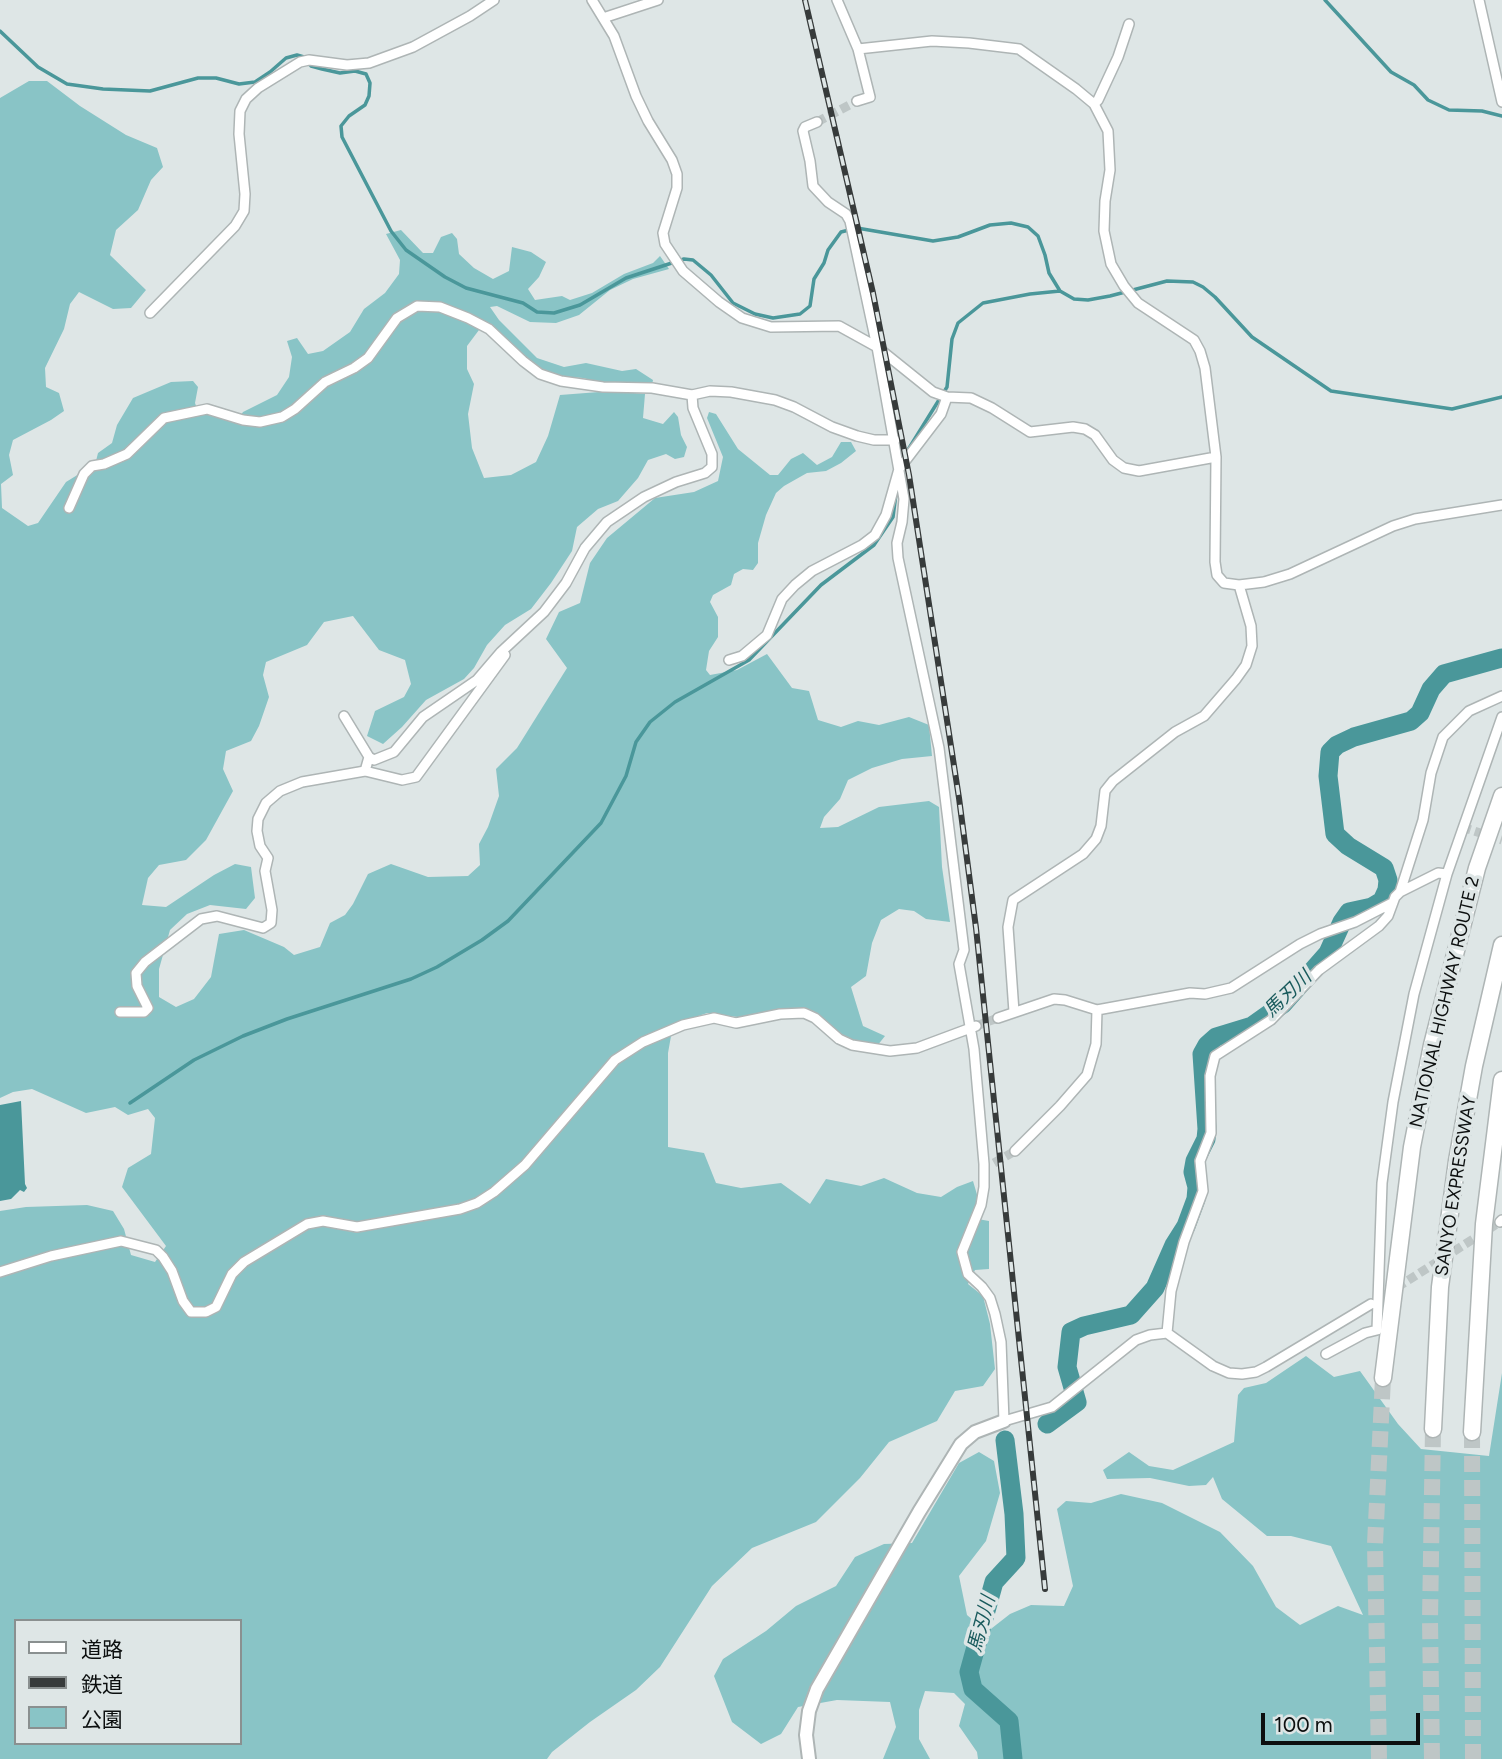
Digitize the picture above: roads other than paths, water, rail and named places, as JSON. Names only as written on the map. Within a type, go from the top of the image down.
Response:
[{"type":"highway","name":"NATIONAL HIGHWAY ROUTE 2","points":[[1383,1378],[1412,1147],[1432,1045],[1477,868],[1502,796]]},
{"type":"highway","name":"SANYO EXPRESSWAY","points":[[1433,1429],[1439,1300],[1448,1224],[1474,1066],[1502,945]]},
{"type":"highway","name":"SANYO EXPRESSWAY","points":[[1472,1432],[1484,1224],[1502,1080]]},
{"type":"street","points":[[150,313],[235,226],[244,211],[246,194],[239,134],[240,111],[246,99],[258,88],[286,69],[304,61],[347,65],[369,63],[413,47],[440,34],[494,0]]},
{"type":"street","points":[[592,0],[625,61],[636,96],[677,174],[677,188],[663,233],[665,244],[674,260],[719,302],[752,323],[771,327],[839,326],[877,347],[933,392],[947,397],[971,398],[1030,432],[1073,427],[1085,429],[1096,435],[1113,460],[1124,468],[1139,471],[1216,457]]},
{"type":"street","points":[[603,18],[658,0]]},
{"type":"street","points":[[837,0],[858,49],[870,97],[857,102]]},
{"type":"street","points":[[1479,0],[1502,102]]},
{"type":"street","points":[[1094,104],[1118,57],[1129,24]]},
{"type":"street","points":[[858,49],[932,41],[1019,49],[1094,104],[1108,131],[1110,170],[1104,231],[1111,264],[1133,297],[1153,314],[1194,340],[1205,368],[1216,457],[1215,562],[1217,575],[1224,583],[1239,585],[1264,582],[1290,574],[1393,526],[1415,519],[1502,505]]},
{"type":"street","points":[[817,122],[805,127],[803,131],[813,186],[828,202],[846,214],[850,221],[877,347],[904,499],[897,543],[898,558],[939,748],[964,950],[959,964],[973,1027],[989,1163],[981,1205],[962,1252],[963,1265],[990,1298],[995,1314],[1001,1342],[1004,1421]]},
{"type":"street","points":[[69,508],[85,474],[92,466],[127,454],[164,418],[206,409],[260,422],[282,417],[325,382],[368,358],[397,318],[417,306],[440,307],[468,317],[489,329],[540,374],[561,381],[692,394],[731,392],[775,400],[857,436],[874,440],[895,440]]},
{"type":"street","points":[[344,716],[369,757],[374,760],[394,752],[423,718],[477,680],[515,638],[544,612],[566,583],[585,548],[607,522],[643,497],[705,473],[712,467],[712,454],[693,408],[692,394]]},
{"type":"street","points":[[729,660],[742,656],[767,635],[782,599],[795,585],[812,571],[862,545],[875,535],[886,515],[899,469],[941,414],[947,397]]},
{"type":"street","points":[[1014,1012],[1008,927],[1013,901],[1083,854],[1096,839],[1101,826],[1105,791],[1113,780],[1175,732],[1204,716],[1236,679],[1246,665],[1252,646],[1251,626],[1239,585]]},
{"type":"street","points":[[120,1012],[144,1012],[148,1008],[137,986],[136,973],[145,962],[201,919],[217,916],[262,928],[271,923],[272,910],[265,871],[268,858],[260,846],[257,831],[258,818],[267,803],[280,791],[302,782],[365,771],[402,780],[416,778],[471,705],[515,638]]},
{"type":"street","points":[[1167,1333],[1171,1291],[1184,1242],[1203,1191],[1200,1161],[1210,1133],[1210,1076],[1214,1056],[1271,1020],[1319,971],[1379,926],[1388,916],[1392,903],[1400,892],[1423,820],[1432,773],[1443,737],[1469,711],[1502,696]]},
{"type":"street","points":[[1326,1354],[1377,1330],[1382,1183],[1393,1102],[1414,994],[1447,874],[1502,717]]},
{"type":"street","points":[[365,771],[369,757]]},
{"type":"street","points":[[1400,892],[1438,873],[1447,874]]},
{"type":"street","points":[[998,1018],[1054,999],[1097,1010],[1231,988],[1300,944],[1355,922],[1392,903]]},
{"type":"street","points":[[1015,1151],[1087,1075],[1096,1044],[1097,1010]]},
{"type":"street","points":[[0,1272],[61,1253],[121,1241],[156,1251],[172,1271],[183,1301],[191,1312],[205,1312],[216,1307],[232,1275],[244,1262],[307,1224],[323,1221],[357,1227],[460,1209],[477,1203],[525,1165],[615,1060],[643,1042],[683,1025],[714,1018],[736,1023],[780,1014],[804,1013],[815,1018],[839,1039],[852,1045],[890,1051],[917,1048],[973,1027]]},
{"type":"street","points":[[809,1759],[806,1735],[809,1711],[817,1689],[947,1462],[975,1432],[1052,1407],[1136,1340],[1150,1335],[1167,1333],[1213,1366],[1229,1373],[1242,1374],[1266,1367],[1371,1304]]},
{"type":"waterway","points":[[1325,0],[1391,72],[1414,85],[1428,100],[1449,110],[1482,111],[1502,116]]},
{"type":"waterway","points":[[0,31],[38,67],[67,84],[103,89],[150,91],[198,78],[216,78],[239,84],[255,82],[286,58],[297,55],[304,57],[311,66],[340,73],[355,71],[366,74],[370,83],[369,96],[365,105],[349,116],[341,126],[342,137],[391,231],[406,250],[445,277],[466,288],[523,303],[537,312],[554,313],[580,305],[626,278],[684,259],[693,260],[711,275],[733,303],[755,314],[773,318],[800,314],[810,306],[814,279],[828,250],[841,232],[857,228],[933,241],[958,237],[990,225],[1011,223],[1028,227],[1038,236],[1049,273],[1060,291],[1074,299],[1088,300],[1110,296],[1167,281],[1193,282],[1215,297],[1252,337],[1331,391],[1452,409],[1502,397]]},
{"type":"waterway","points":[[906,453],[947,387],[952,339],[958,323],[983,303],[1060,291]]},
{"type":"waterway","points":[[130,1103],[194,1060],[243,1036],[411,979],[437,967],[508,921],[601,823],[626,776],[636,742],[650,722],[675,702],[749,660],[821,585],[874,545],[893,517],[896,494]]},
{"type":"waterway","name":"馬刃川","points":[[1047,1424],[1077,1402],[1067,1367],[1071,1332],[1084,1326],[1131,1315],[1155,1288],[1174,1245],[1186,1226],[1196,1199],[1197,1187],[1193,1172],[1195,1161],[1206,1139],[1202,1054],[1207,1045],[1216,1037],[1252,1026],[1283,1004],[1328,953],[1349,912],[1372,907],[1382,901],[1387,890],[1388,880],[1384,868],[1348,846],[1335,834],[1328,776],[1330,752],[1337,745],[1354,737],[1411,721],[1420,713],[1431,689],[1444,674],[1502,658]]},
{"type":"waterway","name":"馬刃川","points":[[1005,1440],[1016,1558],[994,1582],[969,1672],[973,1689],[1009,1721],[1013,1759]]},
{"type":"tunnel","points":[[817,122],[857,101]]},
{"type":"tunnel","points":[[1462,827],[1502,840]]},
{"type":"tunnel","points":[[976,1026],[998,1018]]},
{"type":"tunnel","points":[[994,1163],[1015,1151]]},
{"type":"tunnel","points":[[1374,1302],[1500,1222]]},
{"type":"tunnel","points":[[1379,1759],[1375,1544],[1383,1378]]},
{"type":"tunnel","points":[[1432,1759],[1430,1620],[1433,1429]]},
{"type":"tunnel","points":[[1472,1432],[1473,1759]]},
{"type":"railway","points":[[805,0],[873,293],[909,475],[959,798],[976,928],[1045,1589]]}]
